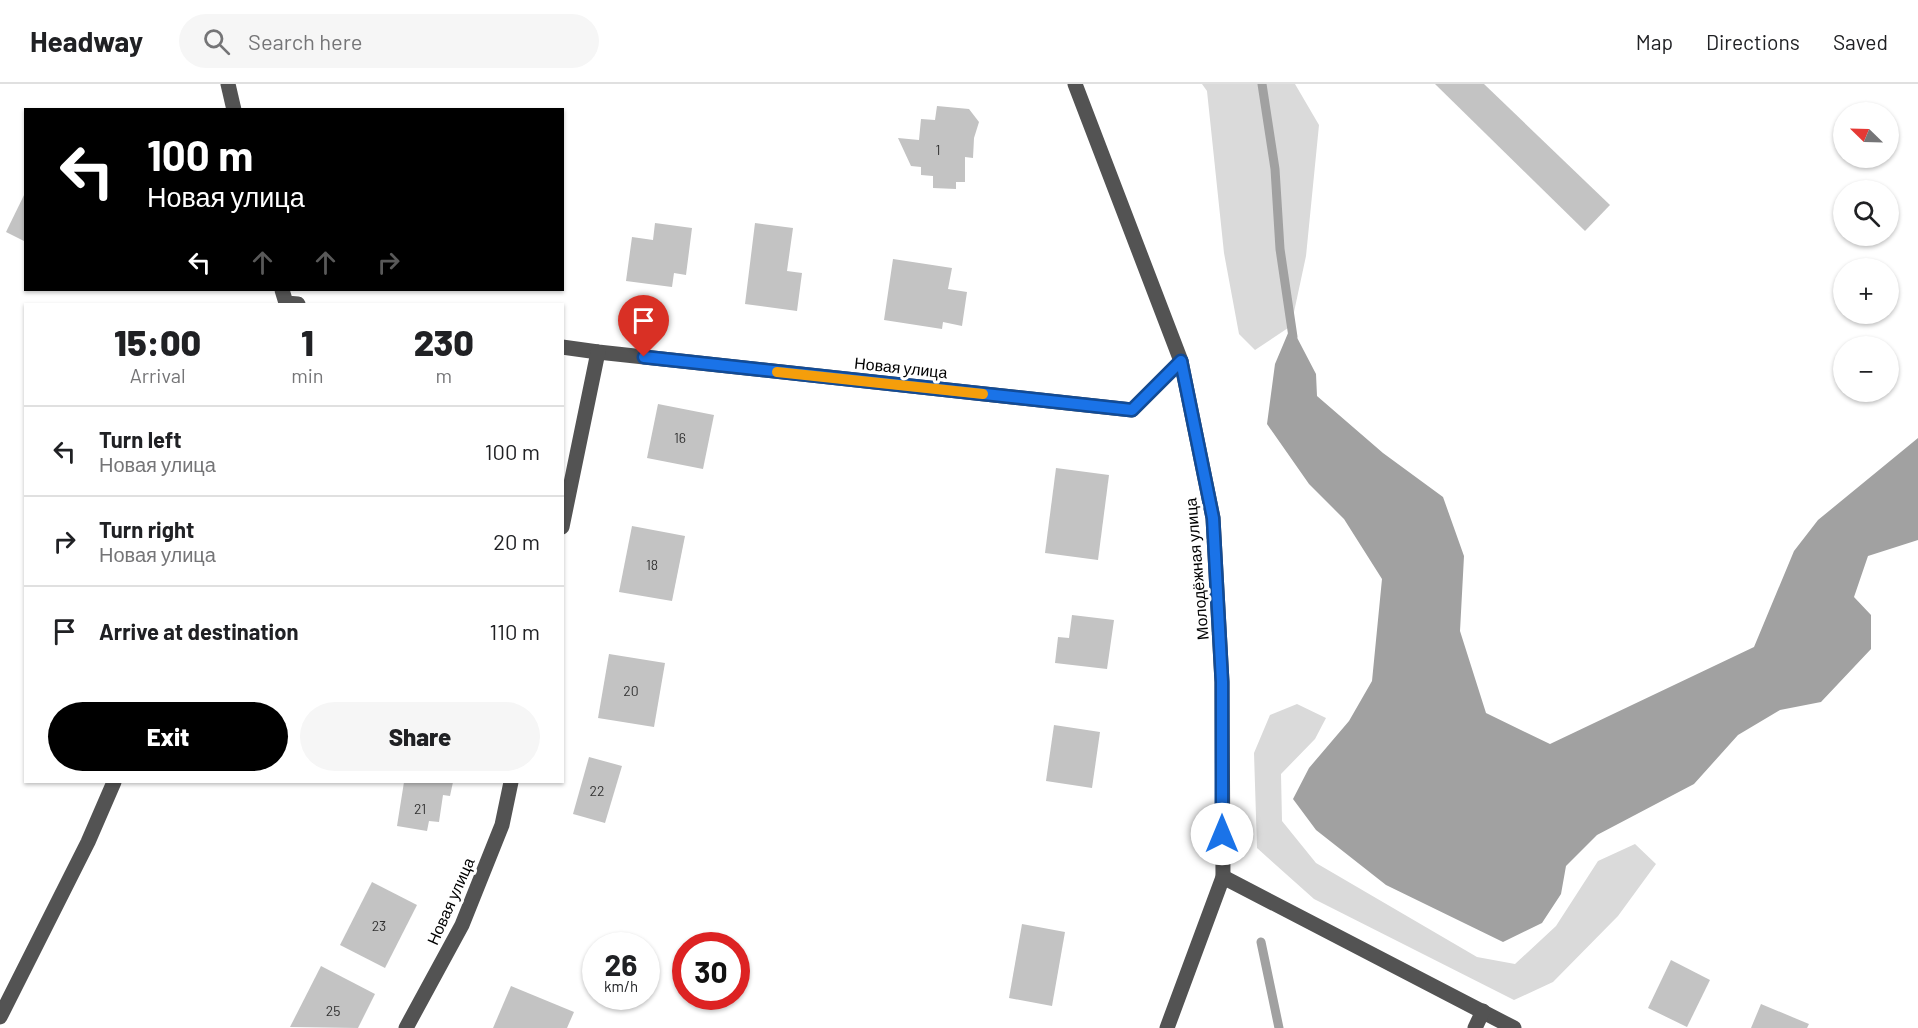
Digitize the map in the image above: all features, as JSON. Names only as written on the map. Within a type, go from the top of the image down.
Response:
[{"type":"street","points":[[228,84],[234,108]]},
{"type":"street","name":"Молодёжная улица","points":[[1075,84],[1181,361],[1213,518],[1222,682],[1223,877],[1167,1028]]},
{"type":"street","name":"Новая улица","points":[[564,347],[1132,410],[1181,361]]},
{"type":"street","points":[[564,517],[598,352]]},
{"type":"street","points":[[0,1017],[88,842],[114,783]]},
{"type":"street","name":"Новая улица","points":[[406,1028],[462,925],[502,825],[511,783]]},
{"type":"street","points":[[1223,877],[1514,1028]]},
{"type":"street","points":[[1475,1028],[1483,1011]]},
{"type":"shaded area","points":[[1202,84],[1295,84],[1319,125],[1306,256],[1291,326],[1255,350],[1239,334],[1224,253],[1207,91]]},
{"type":"shaded area","points":[[1291,326],[1316,374],[1317,396],[1383,453],[1443,497],[1464,556],[1460,631],[1486,713],[1550,744],[1754,647],[1794,551],[1818,520],[1918,438],[1918,540],[1868,556],[1854,597],[1871,615],[1871,649],[1821,702],[1780,710],[1738,735],[1694,784],[1597,835],[1566,866],[1561,894],[1542,923],[1503,942],[1386,885],[1316,830],[1293,799],[1309,768],[1349,721],[1372,681],[1382,579],[1344,519],[1309,484],[1267,424],[1275,364]]},
{"type":"shaded area","points":[[1297,704],[1326,718],[1315,739],[1281,774],[1282,821],[1316,863],[1477,957],[1515,964],[1556,926],[1598,861],[1635,844],[1656,864],[1618,916],[1553,982],[1514,1000],[1314,899],[1257,848],[1254,753],[1270,715]]},
{"type":"building","points":[[1435,84],[1484,84],[1610,205],[1585,231]]},
{"type":"building","points":[[937,106],[969,109],[979,122],[974,138],[973,158],[965,157],[965,182],[956,182],[956,189],[933,188],[933,176],[921,175],[921,167],[911,166],[898,138],[919,140],[921,119],[935,120]]},
{"type":"building","points":[[24,195],[24,241],[6,232]]},
{"type":"building","points":[[655,223],[692,228],[686,275],[674,273],[672,287],[626,281],[632,237],[653,240]]},
{"type":"building","points":[[755,223],[793,228],[787,271],[802,273],[797,311],[745,304]]},
{"type":"building","points":[[893,259],[952,268],[948,289],[967,292],[962,326],[943,322],[942,329],[884,320]]},
{"type":"building","points":[[658,404],[714,415],[703,469],[647,458]]},
{"type":"building","points":[[1056,468],[1109,475],[1098,560],[1045,553]]},
{"type":"building","points":[[632,526],[685,536],[672,601],[619,592]]},
{"type":"building","points":[[1072,615],[1114,620],[1107,669],[1055,663],[1058,637],[1069,638]]},
{"type":"building","points":[[609,654],[665,663],[654,727],[598,718]]},
{"type":"building","points":[[1054,725],[1100,732],[1092,788],[1046,781]]},
{"type":"building","points":[[589,757],[622,766],[605,823],[573,814]]},
{"type":"building","points":[[404,783],[453,783],[450,796],[443,795],[439,822],[429,821],[427,831],[397,826]]},
{"type":"building","points":[[372,882],[417,905],[385,968],[340,945]]},
{"type":"building","points":[[1022,924],[1065,932],[1052,1006],[1009,998]]},
{"type":"building","points":[[1671,960],[1710,980],[1687,1027],[1648,1008]]},
{"type":"building","points":[[321,966],[375,994],[358,1028],[290,1027]]},
{"type":"building","points":[[511,986],[574,1012],[567,1028],[493,1028]]},
{"type":"building","points":[[1761,1004],[1809,1024],[1807,1028],[1751,1028]]},
{"type":"waterway","points":[[1262,84],[1275,169],[1280,249],[1293,337]]},
{"type":"waterway","points":[[1261,942],[1279,1028]]},
{"type":"slow traffic","points":[[777,372],[983,394]]},
{"type":"route","points":[[644,357],[1132,410],[1181,361],[1213,518],[1222,682],[1222,834]]}]
